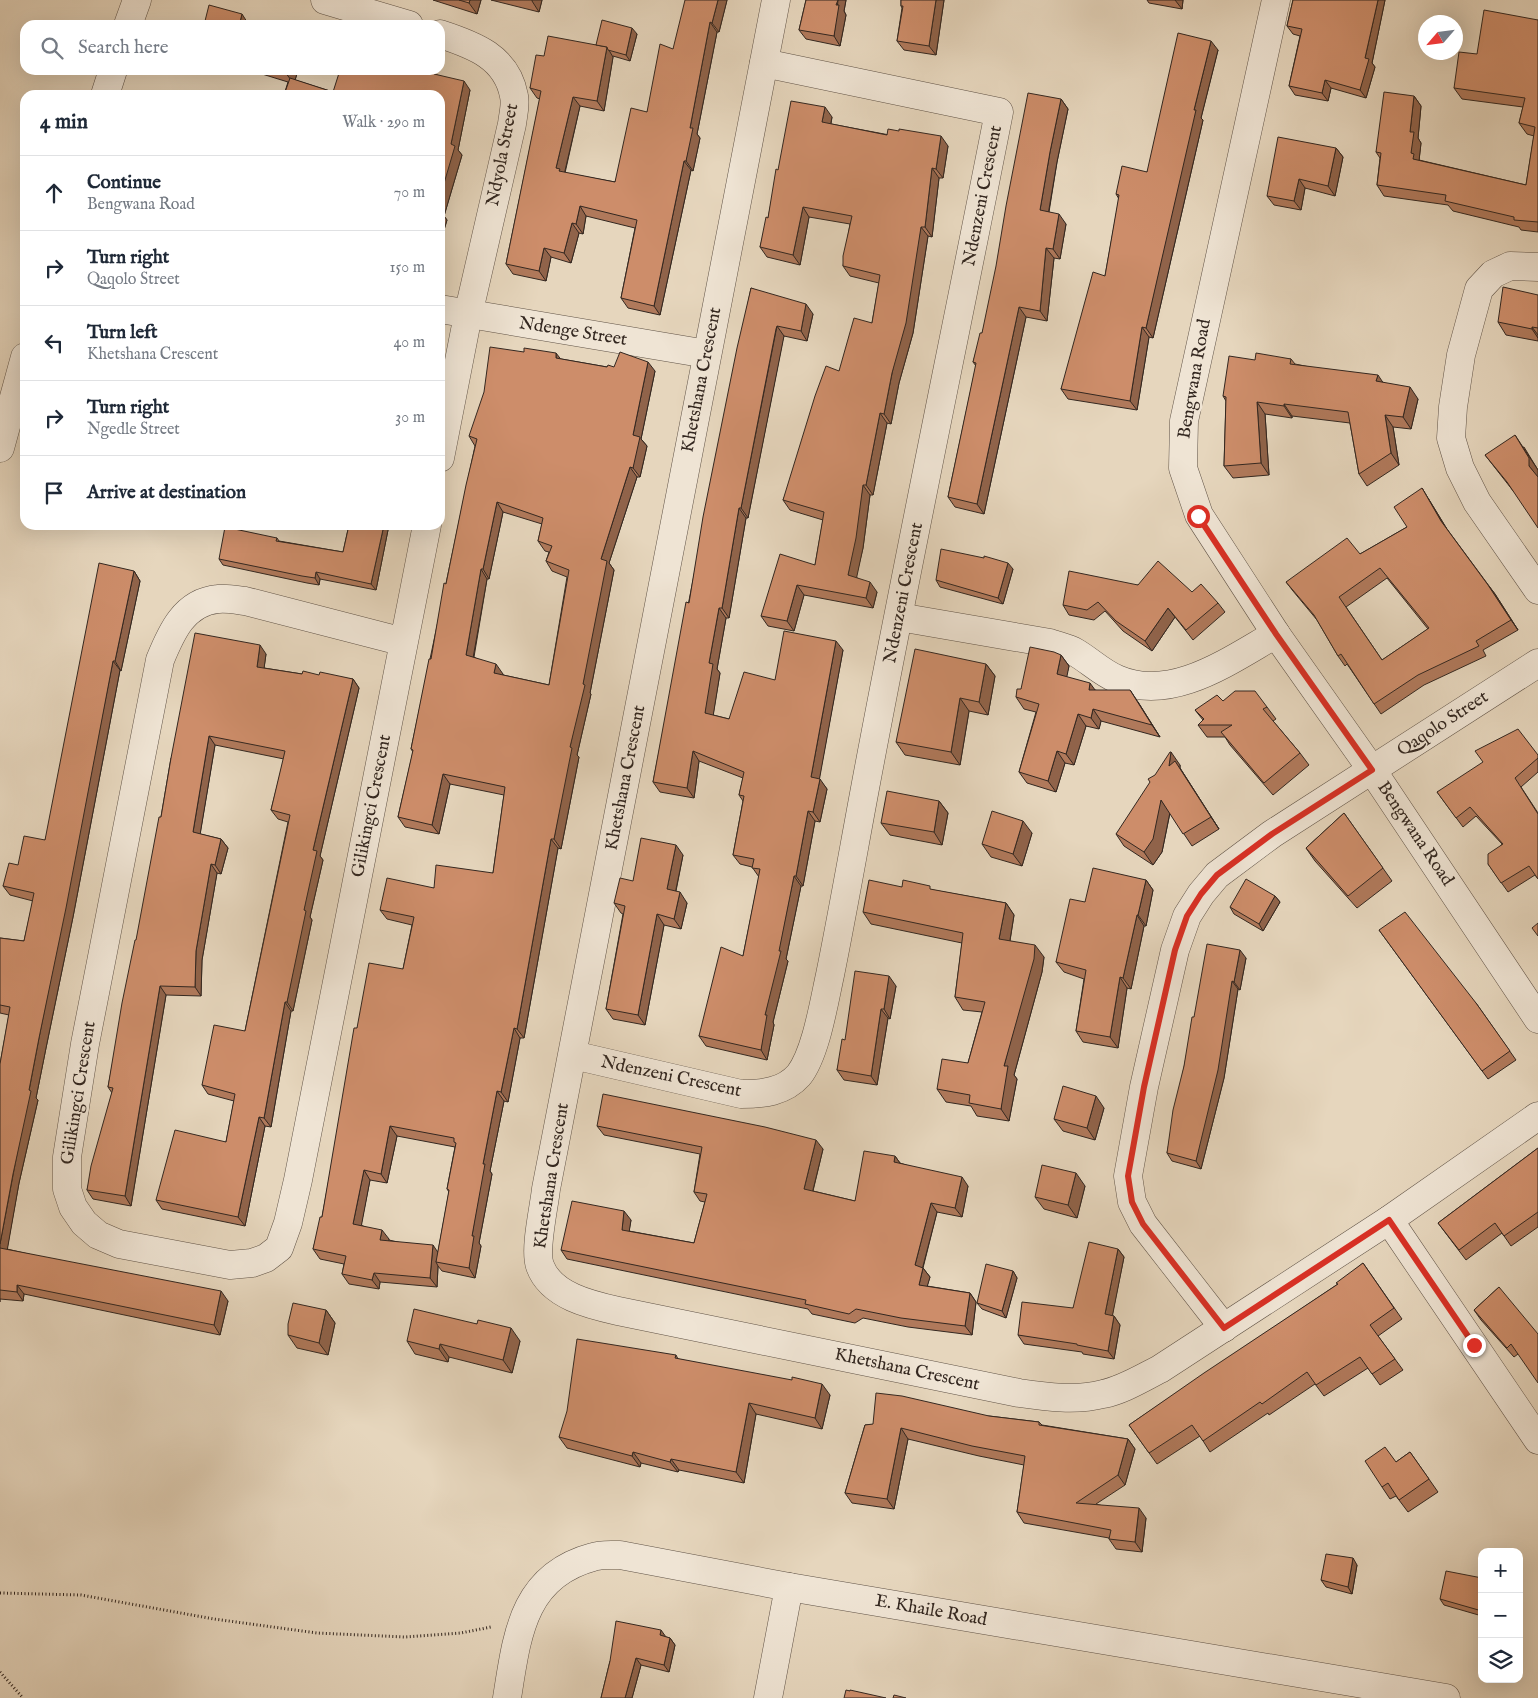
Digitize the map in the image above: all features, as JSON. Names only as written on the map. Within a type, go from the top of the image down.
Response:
[{"type":"street","points":[[130,20],[137,0]]},
{"type":"street","points":[[326,0],[392,20]]},
{"type":"street","name":"Khetshana Crescent","points":[[776,0],[546,1190],[538,1251],[540,1266],[544,1274],[567,1295],[589,1304],[618,1311],[1019,1393],[1080,1398],[1104,1394],[1128,1385],[1160,1369],[1389,1220],[1538,1116]]},
{"type":"street","name":"Bengwana Road","points":[[1276,0],[1184,421],[1183,468],[1198,516],[1276,634],[1372,770],[1538,1019]]},
{"type":"street","name":"Ndyola Street","points":[[445,36],[482,50],[499,63],[509,78],[515,98],[512,124],[468,315]]},
{"type":"street","name":"Ndenzeni Crescent","points":[[573,1055],[742,1094],[765,1094],[784,1087],[799,1074],[809,1056],[820,1024],[999,112],[764,63]]},
{"type":"street","points":[[107,90],[111,75]]},
{"type":"street","points":[[1538,267],[1510,266],[1492,274],[1479,289],[1461,355],[1453,407],[1452,438],[1460,468],[1477,502],[1538,590]]},
{"type":"street","name":"Ndenge Street","points":[[445,310],[707,354]]},
{"type":"street","points":[[445,432],[468,315]]},
{"type":"street","points":[[0,448],[20,375]]},
{"type":"street","name":"Gilikingci Crescent","points":[[404,642],[245,601],[218,599],[201,602],[185,614],[172,631],[160,660],[85,1044],[67,1157],[67,1188],[73,1206],[84,1223],[98,1235],[119,1244],[230,1265],[252,1264],[266,1258],[279,1248],[288,1223],[298,1180],[404,642],[426,530]]},
{"type":"street","points":[[899,617],[1050,643],[1074,652],[1115,679],[1142,686],[1156,686],[1187,680],[1226,663],[1276,634]]},
{"type":"street","name":"Qaqolo Street","points":[[1224,1328],[1143,1224],[1132,1202],[1128,1176],[1144,1087],[1175,950],[1187,916],[1201,894],[1217,875],[1272,834],[1538,663]]},
{"type":"street","points":[[1389,1220],[1538,1440]]},
{"type":"street","name":"E. Khaile Road","points":[[508,1698],[523,1621],[536,1593],[549,1579],[571,1565],[594,1556],[620,1555],[789,1587],[1446,1698]]},
{"type":"street","points":[[768,1698],[789,1587]]},
{"type":"path","points":[[0,1593],[81,1595],[214,1619],[336,1634],[424,1636],[461,1633],[523,1621]]},
{"type":"path","points":[[0,1672],[23,1698]]},
{"type":"building","points":[[459,0],[470,0],[469,3]]},
{"type":"building","points":[[685,0],[718,0],[712,23],[710,22],[690,128],[693,128],[686,161],[684,161],[654,306],[621,298],[637,220],[580,206],[576,224],[572,223],[564,253],[544,248],[539,271],[506,264],[541,91],[530,88],[536,55],[544,56],[548,36],[607,47],[597,101],[573,97],[556,168],[560,169],[559,171],[615,182],[631,108],[647,112],[660,44],[673,49]]},
{"type":"building","points":[[806,0],[838,0],[836,5],[839,5],[834,36],[799,30]]},
{"type":"building","points":[[901,0],[936,0],[929,46],[897,41],[903,6],[901,6]]},
{"type":"building","points":[[1293,0],[1378,0],[1365,58],[1369,59],[1360,90],[1325,80],[1322,93],[1289,86],[1302,29],[1287,26]]},
{"type":"building","points":[[209,5],[242,14],[240,20],[205,20]]},
{"type":"building","points":[[1484,10],[1538,20],[1538,222],[1514,220],[1514,217],[1445,201],[1446,195],[1377,185],[1381,153],[1376,152],[1384,92],[1414,96],[1410,132],[1414,132],[1411,153],[1414,154],[1413,159],[1526,185],[1535,127],[1519,123],[1525,98],[1454,88],[1458,60],[1463,60],[1463,52],[1477,54]]},
{"type":"building","points":[[602,20],[632,28],[626,55],[608,50],[607,47],[596,45]]},
{"type":"building","points":[[1178,33],[1211,41],[1146,328],[1142,327],[1130,401],[1061,389],[1093,272],[1105,276],[1119,195],[1116,194],[1122,166],[1147,172]]},
{"type":"building","points":[[338,75],[438,75],[464,81],[451,144],[455,146],[445,180],[445,90],[334,90]]},
{"type":"building","points":[[290,78],[327,90],[286,90]]},
{"type":"building","points":[[1028,93],[1061,99],[1040,210],[1059,214],[1053,249],[1046,248],[1040,311],[1019,307],[977,504],[948,497],[976,363],[973,362],[980,333],[982,333],[996,266]]},
{"type":"building","points":[[791,101],[825,107],[822,122],[887,135],[888,129],[899,131],[899,129],[941,136],[936,169],[932,168],[925,227],[921,227],[906,323],[892,373],[884,414],[880,413],[866,485],[863,485],[856,538],[848,575],[870,582],[866,598],[797,585],[787,621],[761,616],[780,554],[815,565],[824,512],[783,500],[826,366],[839,371],[854,318],[872,323],[880,275],[843,266],[843,256],[852,216],[803,207],[793,255],[760,247],[766,217],[768,218],[776,169],[778,170]]},
{"type":"building","points":[[1278,137],[1336,148],[1328,186],[1299,179],[1294,201],[1267,196]]},
{"type":"building","points":[[1503,287],[1538,295],[1538,328],[1532,327],[1532,329],[1498,322]]},
{"type":"building","points":[[751,288],[806,304],[801,331],[777,326],[776,329],[741,508],[739,508],[722,608],[719,608],[709,663],[713,664],[705,713],[729,719],[744,672],[775,680],[784,631],[836,641],[811,777],[820,779],[813,812],[808,811],[779,951],[781,951],[765,1015],[767,1015],[761,1050],[699,1036],[721,947],[743,956],[760,869],[752,868],[754,859],[733,855],[744,796],[739,795],[744,772],[693,751],[687,788],[653,782],[686,602],[689,603],[703,517]]},
{"type":"building","points":[[490,347],[524,352],[524,348],[556,353],[556,358],[607,367],[608,365],[614,367],[620,352],[648,362],[633,435],[640,437],[633,468],[630,467],[601,559],[607,561],[583,684],[585,685],[570,747],[572,748],[554,839],[551,839],[517,1029],[514,1028],[501,1092],[497,1091],[483,1164],[485,1164],[472,1236],[474,1236],[469,1268],[436,1262],[456,1143],[454,1138],[390,1126],[381,1174],[364,1170],[353,1224],[382,1230],[380,1240],[433,1245],[430,1278],[374,1273],[372,1280],[342,1274],[346,1256],[313,1249],[320,1217],[322,1217],[354,1028],[357,1028],[369,963],[403,969],[414,917],[380,910],[387,878],[434,888],[436,865],[493,873],[505,787],[443,774],[432,825],[398,817],[413,750],[411,749],[429,659],[431,659],[444,583],[446,584],[477,439],[469,436],[484,392]],"holes":[[[497,502],[543,518],[538,541],[552,546],[546,561],[569,570],[549,685],[494,673],[496,664],[466,655],[481,569],[483,569]]]},
{"type":"building","points":[[1256,353],[1291,359],[1290,364],[1378,375],[1376,381],[1410,387],[1403,417],[1385,415],[1391,453],[1359,474],[1348,412],[1257,402],[1261,463],[1224,466],[1226,397],[1223,396],[1229,356],[1255,360]]},
{"type":"building","points":[[1515,435],[1529,458],[1529,466],[1538,477],[1538,528],[1507,482],[1485,455]]},
{"type":"building","points":[[1422,488],[1441,521],[1511,620],[1476,641],[1479,646],[1418,675],[1374,704],[1341,654],[1338,656],[1314,615],[1286,582],[1347,538],[1360,554],[1407,527],[1394,507]],"holes":[[[1380,568],[1429,628],[1382,660],[1339,597]]]},
{"type":"building","points":[[224,530],[239,530],[277,538],[276,541],[343,552],[348,530],[383,530],[371,584],[316,572],[315,578],[302,576],[219,559]]},
{"type":"building","points":[[941,549],[984,558],[984,556],[1008,563],[998,598],[936,580]]},
{"type":"building","points":[[1158,561],[1192,592],[1201,584],[1218,603],[1186,630],[1168,608],[1145,641],[1116,621],[1098,602],[1087,610],[1063,605],[1069,571],[1138,585]]},
{"type":"building","points":[[99,563],[134,571],[115,661],[113,661],[0,1244],[0,1064],[10,1007],[0,1005],[0,938],[24,941],[34,893],[3,886],[9,863],[18,865],[24,836],[45,840]]},
{"type":"building","points":[[195,633],[260,645],[257,667],[302,674],[303,671],[319,675],[320,672],[353,679],[313,850],[317,851],[287,1002],[285,1002],[264,1118],[259,1117],[238,1217],[156,1200],[175,1130],[226,1142],[235,1094],[202,1085],[214,1025],[245,1031],[290,815],[271,810],[285,751],[209,736],[193,832],[221,839],[215,865],[211,864],[196,951],[195,987],[160,986],[125,1196],[87,1190],[91,1166],[113,1088],[108,1087],[122,1003],[159,817],[161,817]]},
{"type":"building","points":[[1030,647],[1061,655],[1057,674],[1090,683],[1089,690],[1130,690],[1152,725],[1093,709],[1091,718],[1078,714],[1066,754],[1057,751],[1048,781],[1019,772],[1039,704],[1016,697],[1017,689],[1021,689]]},
{"type":"building","points":[[915,649],[986,664],[979,702],[960,698],[951,752],[896,742]]},
{"type":"building","points":[[1235,691],[1255,691],[1267,707],[1263,709],[1300,753],[1264,783],[1221,732],[1232,725],[1198,725],[1204,719],[1195,710],[1217,695],[1223,701]]},
{"type":"building","points":[[1518,729],[1538,755],[1538,758],[1515,778],[1538,814],[1538,879],[1529,866],[1501,883],[1488,864],[1488,854],[1503,844],[1470,807],[1456,818],[1437,792],[1483,762],[1475,751]]},
{"type":"building","points":[[1170,752],[1169,766],[1175,761],[1211,817],[1183,834],[1161,800],[1153,839],[1144,852],[1116,834],[1150,782],[1148,779],[1155,775]]},
{"type":"building","points":[[887,791],[939,801],[934,832],[881,823]]},
{"type":"building","points":[[992,811],[1023,821],[1013,854],[982,844]]},
{"type":"building","points":[[1344,813],[1383,868],[1348,896],[1306,848]]},
{"type":"building","points":[[641,838],[676,845],[667,889],[680,892],[674,919],[657,914],[638,1015],[606,1009],[625,906],[614,903],[620,878],[633,881]]},
{"type":"building","points":[[1093,868],[1146,880],[1123,978],[1120,977],[1110,1037],[1076,1031],[1086,970],[1056,962],[1070,899],[1085,902]]},
{"type":"building","points":[[1246,879],[1275,896],[1259,924],[1230,907]]},
{"type":"building","points":[[869,880],[902,887],[903,880],[930,886],[930,889],[1006,903],[999,939],[1035,945],[1034,959],[1004,1066],[1008,1066],[1001,1109],[969,1103],[970,1095],[937,1089],[942,1059],[968,1063],[985,1002],[955,997],[963,933],[863,912]]},
{"type":"building","points":[[1405,912],[1476,1003],[1510,1051],[1482,1071],[1379,930]]},
{"type":"building","points":[[1538,923],[1538,936],[1532,928]]},
{"type":"building","points":[[1207,944],[1240,950],[1234,982],[1232,981],[1218,1070],[1196,1161],[1167,1153],[1173,1110],[1184,1066]]},
{"type":"building","points":[[855,971],[889,976],[884,1009],[881,1009],[871,1076],[837,1070],[842,1039],[845,1040]]},
{"type":"building","points":[[1063,1086],[1096,1096],[1087,1128],[1054,1119]]},
{"type":"building","points":[[603,1094],[765,1127],[816,1140],[804,1189],[855,1201],[864,1151],[895,1156],[894,1162],[962,1177],[955,1208],[931,1203],[915,1265],[923,1268],[919,1285],[970,1293],[965,1326],[901,1318],[856,1309],[849,1314],[805,1304],[806,1300],[561,1250],[572,1201],[624,1211],[622,1230],[694,1243],[707,1194],[694,1192],[702,1147],[597,1126]]},
{"type":"building","points":[[1538,1148],[1538,1212],[1504,1236],[1495,1223],[1459,1250],[1438,1223]]},
{"type":"building","points":[[1042,1165],[1076,1173],[1068,1205],[1035,1197]]},
{"type":"building","points":[[1089,1242],[1118,1249],[1105,1314],[1114,1316],[1108,1351],[1018,1335],[1022,1302],[1073,1308]]},
{"type":"building","points":[[0,1248],[221,1291],[214,1325],[17,1285],[17,1292],[0,1290]]},
{"type":"building","points":[[1363,1263],[1394,1308],[1370,1325],[1395,1359],[1372,1374],[1360,1357],[1316,1385],[1307,1372],[1262,1404],[1260,1402],[1203,1441],[1192,1425],[1149,1453],[1129,1425],[1338,1284],[1336,1283]]},
{"type":"building","points":[[986,1264],[1013,1271],[1002,1311],[977,1303]]},
{"type":"building","points":[[1499,1287],[1538,1334],[1538,1383],[1511,1344],[1507,1348],[1474,1310]]},
{"type":"building","points":[[293,1303],[326,1310],[319,1343],[288,1335],[288,1324]]},
{"type":"building","points":[[414,1309],[477,1324],[478,1320],[511,1328],[503,1360],[440,1344],[439,1349],[407,1341]]},
{"type":"building","points":[[577,1339],[676,1355],[675,1358],[792,1380],[792,1377],[822,1384],[815,1418],[749,1403],[736,1472],[671,1459],[670,1462],[633,1452],[632,1456],[559,1437],[567,1411]]},
{"type":"building","points":[[876,1393],[902,1396],[989,1416],[1039,1422],[1039,1425],[1128,1439],[1118,1475],[1076,1503],[1139,1508],[1135,1542],[1109,1539],[1111,1530],[1017,1512],[1025,1456],[972,1446],[901,1428],[887,1499],[845,1493],[865,1425],[873,1424]]},
{"type":"building","points":[[1385,1447],[1396,1462],[1410,1452],[1429,1479],[1399,1500],[1388,1483],[1382,1487],[1365,1461]]},
{"type":"building","points":[[1326,1554],[1353,1558],[1348,1587],[1321,1580]]},
{"type":"building","points":[[1446,1571],[1478,1577],[1478,1610],[1440,1599]]},
{"type":"building","points":[[616,1621],[661,1630],[660,1635],[670,1638],[664,1665],[636,1658],[625,1698],[601,1698],[610,1661]]},
{"type":"building","points":[[846,1690],[850,1690],[886,1698],[844,1698]]},
{"type":"building","points":[[894,1695],[906,1698],[893,1698]]},
{"type":"route","points":[[1198,516],[1276,634],[1372,770],[1272,834],[1217,875],[1201,894],[1187,916],[1175,950],[1137,1122],[1128,1176],[1132,1202],[1143,1224],[1224,1328],[1389,1220],[1474,1345]]}]
